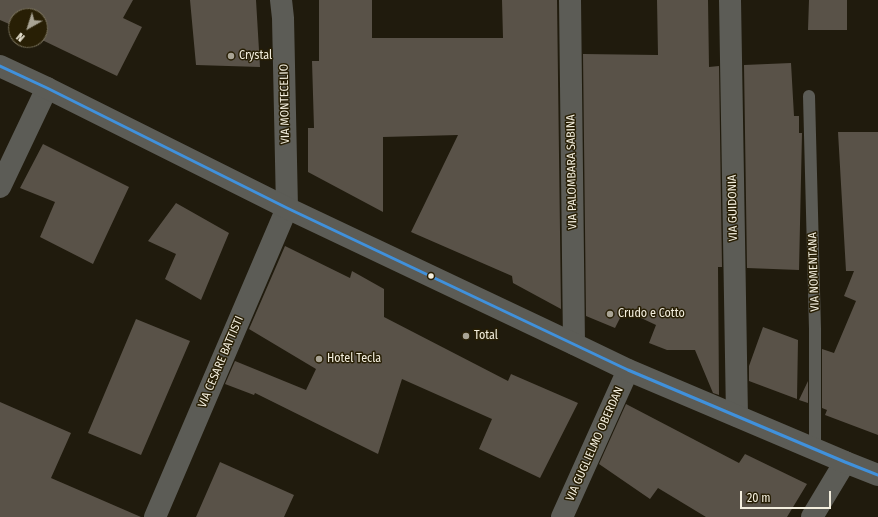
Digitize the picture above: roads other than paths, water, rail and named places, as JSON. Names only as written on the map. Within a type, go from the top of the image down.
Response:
[{"type":"street","name":"VIA MONTECELIO","points":[[281,0],[283,18],[287,208]]},
{"type":"street","name":"VIA PALOMBARA SABINA","points":[[570,0],[574,344]]},
{"type":"street","name":"VIA GUIDONIA","points":[[730,0],[737,416]]},
{"type":"street","points":[[0,66],[287,208],[628,370],[878,475]]},
{"type":"street","points":[[0,187],[47,88]]},
{"type":"street","name":"VIA CESARE BATTISTI","points":[[155,517],[287,208]]},
{"type":"street","name":"VIA GUGLIELMO OBERDAN","points":[[562,517],[628,370]]},
{"type":"street","points":[[812,517],[845,462]]},
{"type":"lane","name":"VIA NOMENTANA","points":[[809,96],[816,329],[816,449]]},
{"type":"place","name":"Crystal","points":[[231,56]]},
{"type":"place","name":"Crudo e Cotto","points":[[610,314]]},
{"type":"place","name":"Total","points":[[466,336]]},
{"type":"place","name":"Hotel Tecla","points":[[319,359]]}]
